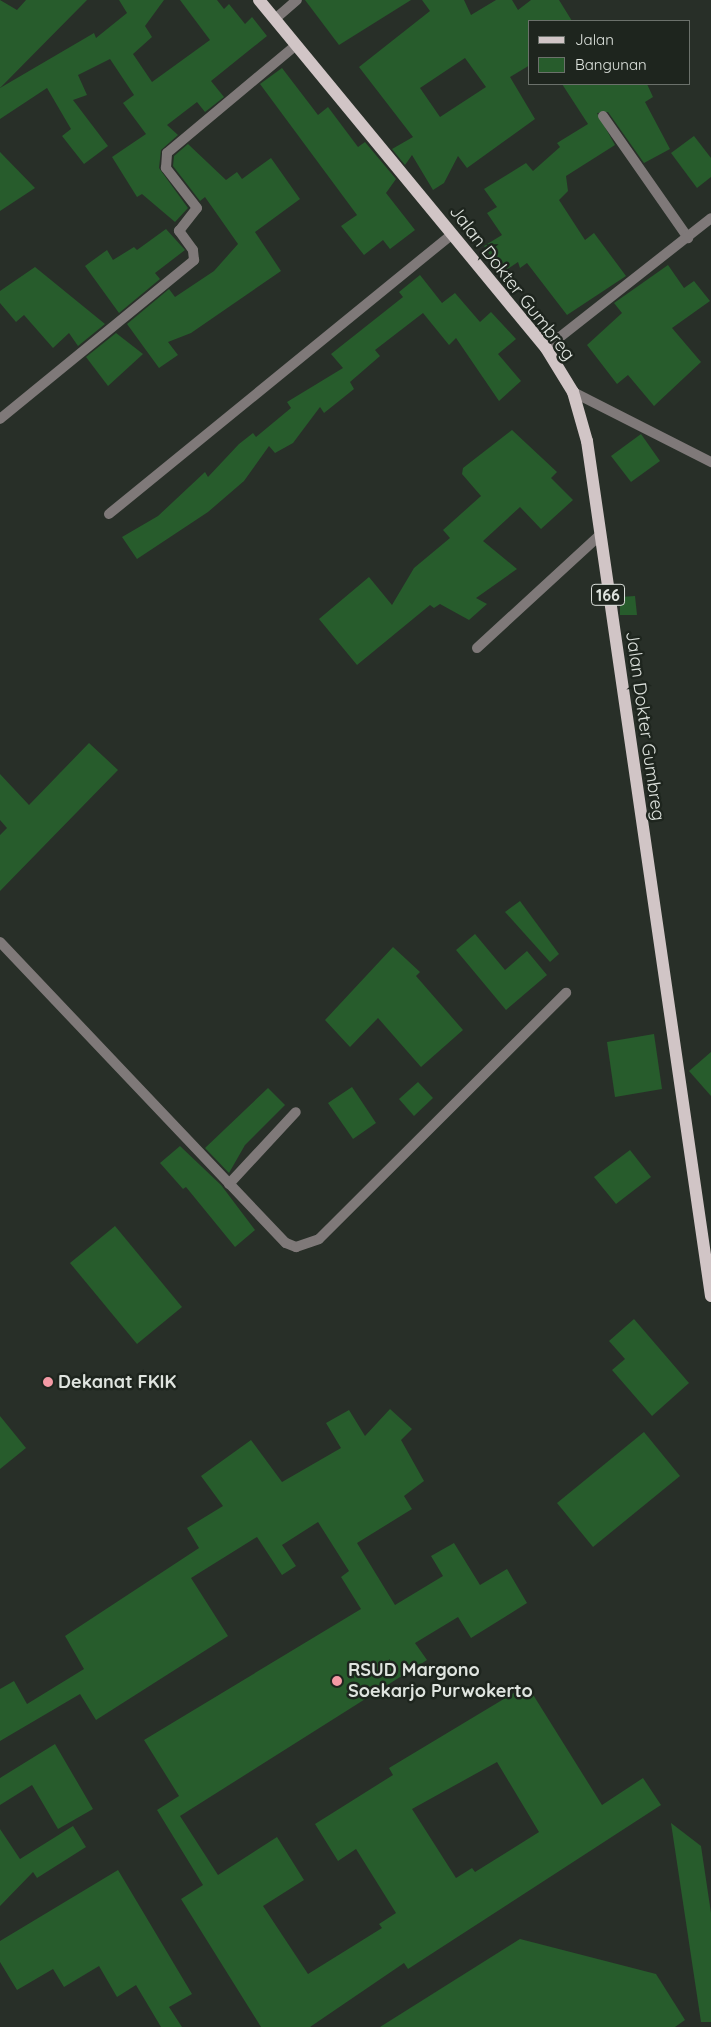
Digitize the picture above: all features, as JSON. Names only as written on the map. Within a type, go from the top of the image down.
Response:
[{"type":"main road","name":"Jalan Dokter Gumbreg","points":[[259,0],[546,348],[572,392],[587,441],[711,1296]]},
{"type":"street","points":[[275,19],[297,0]]},
{"type":"street","points":[[0,419],[190,265],[195,254],[179,231],[197,208],[166,168],[167,153],[296,44]]},
{"type":"street","points":[[603,116],[688,238]]},
{"type":"street","points":[[546,348],[711,218]]},
{"type":"street","points":[[109,514],[452,234]]},
{"type":"street","points":[[572,392],[711,462]]},
{"type":"street","points":[[477,648],[600,535]]},
{"type":"street","points":[[0,942],[286,1243],[303,1247],[314,1242],[566,993]]},
{"type":"street","points":[[229,1184],[296,1112]]},
{"type":"building","points":[[0,0],[17,10],[26,0],[87,0],[0,88]]},
{"type":"building","points":[[119,0],[164,0],[145,26],[152,37],[133,54],[152,82],[210,40],[180,0],[217,0],[224,9],[229,4],[245,24],[252,17],[267,36],[211,81],[224,97],[205,112],[197,102],[167,125],[178,135],[161,150],[159,168],[188,208],[175,222],[142,194],[137,197],[112,157],[146,134],[123,103],[134,95],[110,59],[78,75],[87,95],[73,100],[108,146],[84,164],[62,136],[71,129],[47,88],[0,119],[0,88],[94,33],[96,38],[127,13]]},
{"type":"building","points":[[305,0],[411,0],[339,45]]},
{"type":"building","points":[[422,0],[464,0],[471,15],[496,0],[512,0],[518,10],[531,0],[559,0],[571,20],[528,20],[528,66],[510,77],[535,119],[467,168],[458,156],[444,183],[433,190],[412,155],[405,165],[392,149],[413,137],[359,67],[430,11]],"holes":[[[465,58],[486,87],[440,117],[420,88]]]},
{"type":"building","points":[[282,68],[318,115],[328,107],[358,147],[365,142],[396,179],[386,193],[415,230],[390,249],[383,240],[364,255],[341,226],[357,215],[260,84]]},
{"type":"building","points":[[563,85],[647,85],[653,97],[645,102],[670,149],[644,163],[608,112],[597,113],[615,145],[566,176],[568,191],[559,200],[585,240],[594,233],[626,276],[567,315],[527,263],[520,268],[518,262],[506,270],[501,264],[498,267],[484,246],[502,235],[487,213],[497,207],[484,189],[526,163],[533,171],[560,147],[557,143],[588,124]]},
{"type":"building","points":[[694,136],[711,158],[711,177],[697,188],[671,153]]},
{"type":"building","points":[[188,144],[226,180],[237,172],[242,179],[271,158],[300,199],[255,232],[281,271],[191,333],[168,342],[178,355],[159,368],[127,324],[169,289],[175,297],[214,271],[238,244],[205,197],[200,201],[173,166],[174,156]]},
{"type":"building","points":[[0,152],[35,188],[0,211]]},
{"type":"building","points":[[166,229],[185,250],[155,273],[160,279],[119,313],[85,266],[107,250],[113,260],[134,247],[137,250]]},
{"type":"building","points":[[668,265],[684,288],[694,281],[710,301],[672,328],[701,362],[654,406],[628,375],[617,384],[587,345],[622,313],[614,303]]},
{"type":"building","points":[[35,267],[105,324],[78,346],[69,333],[53,348],[24,315],[16,322],[0,303],[0,291]]},
{"type":"building","points":[[420,275],[442,303],[455,293],[480,322],[491,312],[516,339],[498,354],[521,381],[499,401],[456,338],[449,345],[423,313],[375,350],[380,356],[350,382],[354,389],[324,413],[320,407],[293,443],[275,453],[269,446],[244,481],[208,512],[137,559],[122,537],[158,516],[205,472],[208,477],[239,444],[253,433],[256,437],[291,408],[287,402],[343,368],[331,354],[403,297],[399,292]]},
{"type":"building","points":[[116,333],[143,354],[108,386],[86,357]]},
{"type":"building","points":[[512,430],[557,472],[551,478],[573,500],[541,529],[520,507],[483,541],[517,569],[476,598],[487,604],[469,620],[440,604],[434,608],[430,605],[357,665],[319,619],[369,577],[392,605],[414,568],[450,538],[443,530],[481,496],[462,474],[463,468]]},
{"type":"building","points":[[641,434],[660,461],[631,482],[611,456]]},
{"type":"building","points":[[635,596],[637,615],[620,615],[620,597]]},
{"type":"building","points":[[89,743],[118,770],[0,891],[0,835],[7,828],[0,820],[0,774],[29,805]]},
{"type":"building","points":[[520,901],[559,954],[550,962],[505,912]]},
{"type":"building","points":[[475,934],[505,970],[527,951],[547,975],[506,1010],[456,950]]},
{"type":"building","points":[[393,947],[420,972],[416,976],[463,1030],[421,1067],[378,1018],[350,1047],[325,1020]]},
{"type":"building","points":[[654,1034],[662,1089],[615,1097],[607,1042]]},
{"type":"building","points":[[711,1052],[711,1096],[689,1071]]},
{"type":"building","points":[[418,1082],[433,1098],[414,1116],[399,1099]]},
{"type":"building","points":[[352,1087],[376,1123],[353,1139],[328,1103]]},
{"type":"building","points":[[268,1088],[285,1105],[245,1145],[229,1173],[205,1148]]},
{"type":"building","points":[[180,1146],[221,1185],[255,1230],[235,1247],[186,1187],[183,1189],[160,1163]]},
{"type":"building","points":[[630,1150],[651,1177],[616,1204],[594,1177]]},
{"type":"building","points":[[115,1226],[182,1307],[137,1344],[70,1263]]},
{"type":"building","points":[[634,1319],[689,1383],[652,1416],[612,1370],[625,1359],[609,1341]]},
{"type":"building","points":[[390,1409],[412,1429],[401,1440],[424,1481],[404,1496],[412,1509],[357,1543],[395,1605],[443,1576],[431,1556],[454,1543],[480,1585],[507,1569],[527,1603],[471,1638],[458,1617],[415,1643],[427,1660],[180,1816],[218,1875],[277,1837],[304,1880],[263,1906],[308,1974],[382,1928],[379,1924],[396,1913],[356,1849],[338,1861],[315,1824],[393,1775],[389,1768],[527,1685],[602,1805],[643,1778],[661,1805],[408,1969],[404,1963],[310,2027],[261,2027],[181,1899],[203,1885],[157,1810],[179,1796],[144,1740],[361,1609],[341,1577],[349,1571],[318,1522],[282,1545],[296,1566],[282,1575],[257,1537],[191,1578],[228,1636],[96,1720],[80,1694],[0,1741],[0,1689],[14,1681],[27,1704],[84,1669],[65,1636],[199,1548],[187,1528],[223,1506],[201,1476],[251,1440],[282,1482],[341,1448],[326,1423],[349,1410],[365,1436]],"holes":[[[497,1762],[539,1832],[475,1872],[472,1868],[456,1878],[412,1809]]]},
{"type":"building","points":[[0,1416],[26,1448],[0,1469]]},
{"type":"building","points":[[644,1432],[680,1476],[593,1547],[557,1503]]},
{"type":"building","points":[[55,1744],[93,1809],[58,1829],[32,1785],[0,1805],[0,1778]]},
{"type":"building","points":[[671,1823],[701,1846],[711,1913],[711,2022],[701,2022]]},
{"type":"building","points":[[73,1826],[86,1847],[37,1878],[33,1872],[0,1906],[0,1829],[20,1859]]},
{"type":"building","points":[[118,1870],[192,1994],[169,2007],[182,2027],[161,2027],[136,1985],[117,1997],[99,1966],[64,1987],[53,1969],[17,1990],[0,1962],[0,1941]]},
{"type":"building","points":[[520,1939],[656,1974],[685,2020],[675,2027],[380,2027]]},
{"type":"place","name":"Dekanat FKIK","points":[[48,1382]]},
{"type":"place","name":"RSUD Margono Soekarjo Purwokerto","points":[[337,1681]]}]
